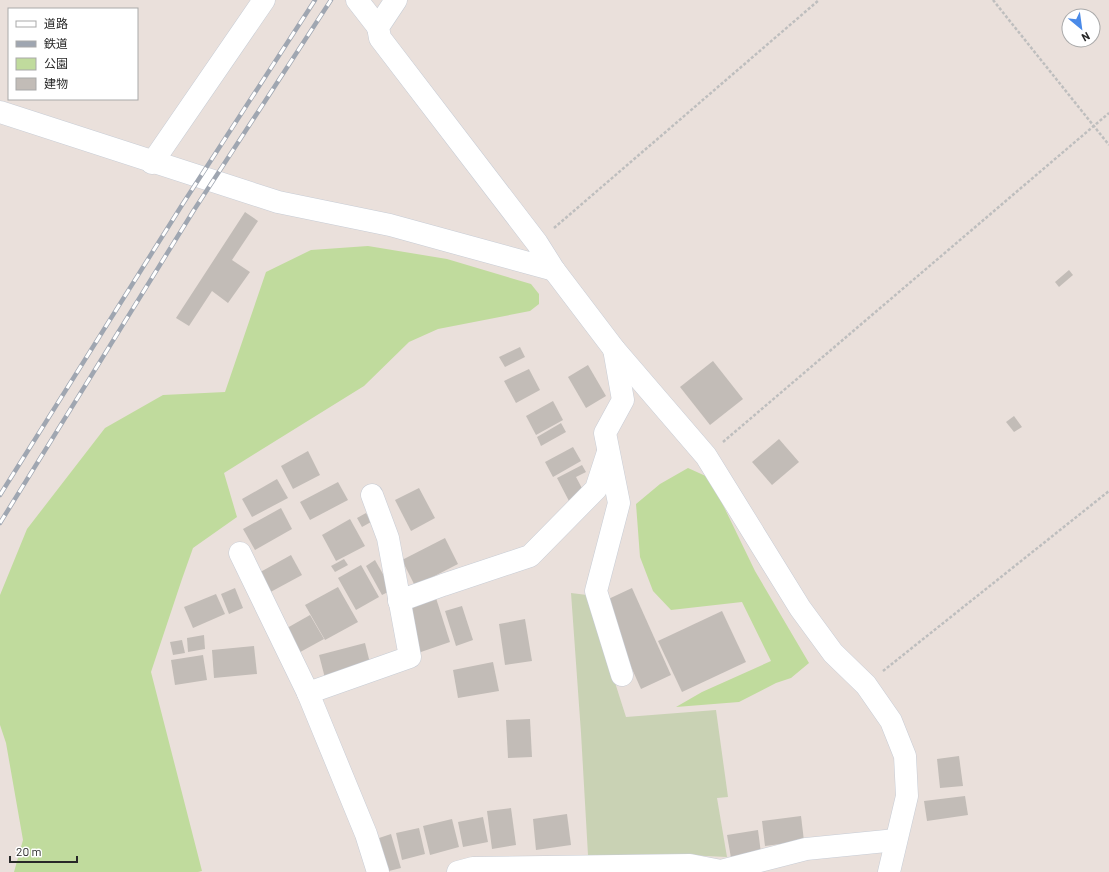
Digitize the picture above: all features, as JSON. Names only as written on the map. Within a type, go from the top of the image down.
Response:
[{"type":"street","points":[[152,162],[264,0]]},
{"type":"street","points":[[357,0],[378,27],[380,38],[537,242],[554,270],[614,349],[706,456],[800,608],[833,653],[866,685],[891,721],[905,756],[907,796],[889,872]]},
{"type":"street","points":[[378,27],[396,0]]},
{"type":"street","points":[[0,112],[278,202],[390,225],[554,270]]},
{"type":"street","points":[[614,349],[622,400],[605,433],[619,503],[596,591],[622,675]]},
{"type":"street","points":[[399,601],[530,556],[596,489],[608,451]]},
{"type":"street","points":[[308,693],[410,657],[388,538],[372,495]]},
{"type":"street","points":[[240,554],[308,693],[366,834],[378,872]]},
{"type":"street","points":[[458,872],[473,868],[555,869],[690,865],[721,872],[806,849],[896,840]]},
{"type":"path","points":[[537,242],[819,0]]},
{"type":"path","points":[[993,0],[1109,145]]},
{"type":"path","points":[[706,456],[1109,113]]},
{"type":"path","points":[[866,685],[1109,492]]},
{"type":"green space","points":[[368,246],[447,259],[531,284],[539,294],[539,304],[530,311],[438,329],[409,342],[364,386],[224,473],[237,517],[193,548],[151,672],[202,871],[14,872],[23,840],[6,743],[0,725],[0,595],[27,529],[105,428],[163,395],[225,392],[266,272],[311,250]]},
{"type":"green space","points":[[688,468],[710,478],[755,571],[809,663],[791,678],[776,683],[739,702],[676,707],[702,692],[771,661],[742,602],[671,610],[653,591],[640,557],[636,504],[660,484]]},
{"type":"green space","points":[[571,593],[587,595],[626,717],[716,710],[728,797],[717,798],[727,857],[685,855],[588,855]]},
{"type":"building","points":[[245,212],[258,221],[232,260],[250,272],[228,303],[212,291],[189,326],[176,318]]},
{"type":"building","points":[[1069,270],[1073,275],[1059,287],[1055,282]]},
{"type":"building","points":[[520,347],[525,357],[505,367],[499,357]]},
{"type":"building","points":[[713,361],[743,399],[710,425],[680,387]]},
{"type":"building","points":[[588,365],[606,396],[586,408],[568,377]]},
{"type":"building","points":[[529,369],[540,390],[516,403],[504,381]]},
{"type":"building","points":[[553,401],[563,420],[536,435],[526,416]]},
{"type":"building","points":[[1014,416],[1022,427],[1014,432],[1006,422]]},
{"type":"building","points":[[561,423],[566,432],[541,446],[537,437]]},
{"type":"building","points":[[779,439],[799,462],[772,485],[752,462]]},
{"type":"building","points":[[573,447],[581,461],[553,477],[545,462]]},
{"type":"building","points":[[308,451],[320,475],[293,489],[281,466]]},
{"type":"building","points":[[582,465],[586,472],[576,477],[584,492],[569,501],[557,478]]},
{"type":"building","points":[[277,479],[288,498],[252,517],[242,499]]},
{"type":"building","points":[[338,482],[348,500],[310,520],[300,502]]},
{"type":"building","points":[[419,488],[435,518],[411,531],[395,500]]},
{"type":"building","points":[[281,508],[292,529],[255,550],[243,529]]},
{"type":"building","points":[[366,513],[371,522],[362,527],[357,518]]},
{"type":"building","points":[[350,519],[365,546],[336,561],[322,535]]},
{"type":"building","points":[[445,538],[458,564],[415,586],[402,560]]},
{"type":"building","points":[[291,555],[302,575],[265,595],[255,575]]},
{"type":"building","points":[[344,559],[348,565],[335,572],[331,566]]},
{"type":"building","points":[[375,560],[392,590],[382,595],[366,566]]},
{"type":"building","points":[[361,565],[379,597],[356,610],[338,578]]},
{"type":"building","points":[[338,587],[358,622],[325,640],[305,605]]},
{"type":"building","points":[[235,588],[243,608],[229,614],[221,594]]},
{"type":"building","points":[[632,588],[671,675],[641,689],[602,602]]},
{"type":"building","points":[[216,594],[225,614],[193,628],[184,607]]},
{"type":"building","points":[[436,598],[450,642],[418,653],[403,609]]},
{"type":"building","points":[[462,606],[473,640],[456,646],[445,611]]},
{"type":"building","points":[[722,611],[746,662],[682,692],[658,641]]},
{"type":"building","points":[[310,615],[324,639],[293,656],[280,632]]},
{"type":"building","points":[[525,619],[532,661],[505,665],[499,624]]},
{"type":"building","points":[[204,635],[205,649],[188,652],[187,638]]},
{"type":"building","points":[[182,640],[185,653],[173,655],[170,642]]},
{"type":"building","points":[[365,643],[371,667],[325,678],[319,655]]},
{"type":"building","points":[[254,646],[257,674],[214,678],[212,650]]},
{"type":"building","points":[[203,655],[207,680],[175,685],[171,660]]},
{"type":"building","points":[[493,662],[499,691],[458,698],[453,670]]},
{"type":"building","points":[[530,719],[532,757],[508,758],[506,720]]},
{"type":"building","points":[[959,756],[963,786],[940,788],[937,759]]},
{"type":"building","points":[[965,796],[968,815],[927,821],[924,801]]},
{"type":"building","points":[[511,808],[516,845],[492,849],[487,811]]},
{"type":"building","points":[[567,814],[571,845],[536,850],[533,819]]},
{"type":"building","points":[[801,816],[804,841],[765,846],[762,821]]},
{"type":"building","points":[[483,817],[488,842],[463,847],[458,822]]},
{"type":"building","points":[[452,819],[459,847],[430,855],[423,826]]},
{"type":"building","points":[[419,828],[425,854],[402,860],[396,833]]},
{"type":"building","points":[[758,830],[761,853],[731,858],[727,835]]},
{"type":"building","points":[[391,834],[401,868],[389,871],[379,838]]},
{"type":"railway","points":[[0,495],[182,205],[315,0]]},
{"type":"railway","points":[[0,523],[194,210],[331,0]]}]
